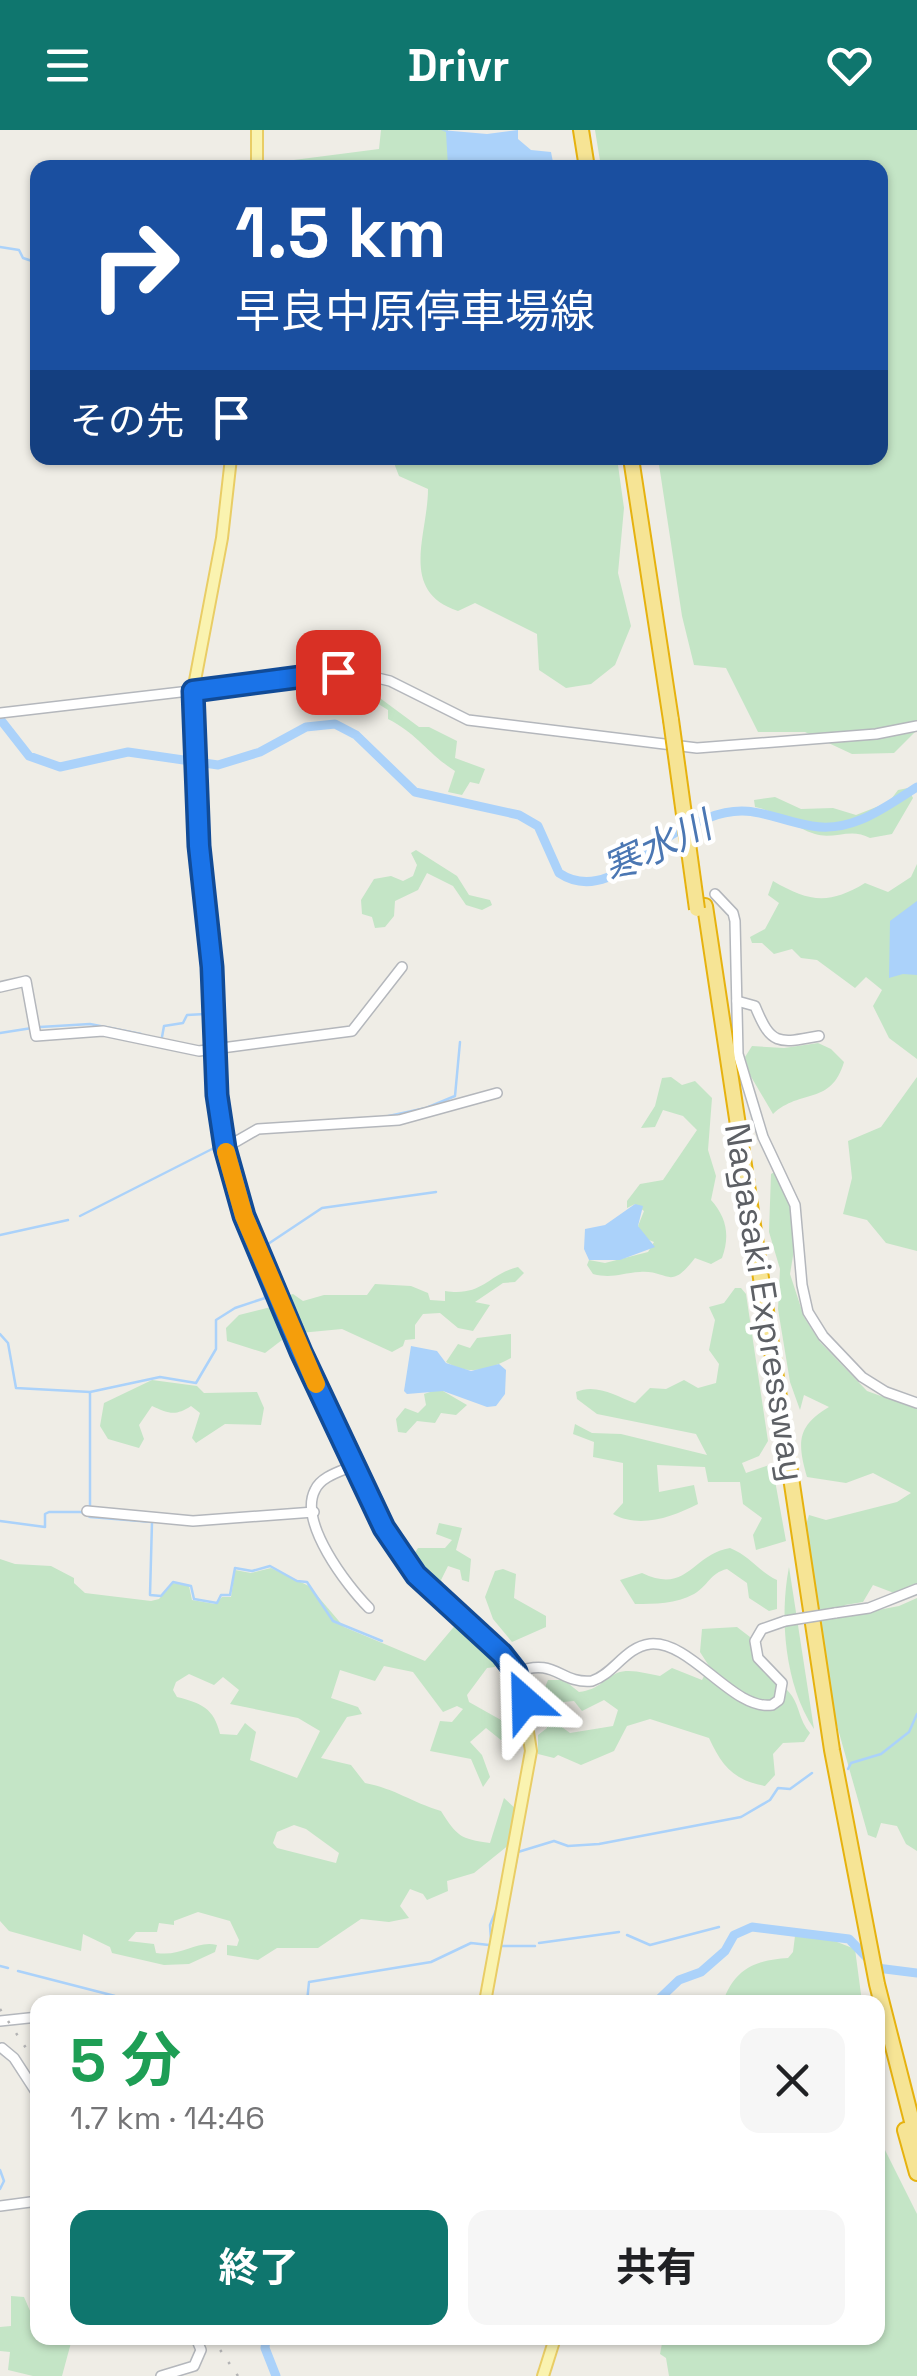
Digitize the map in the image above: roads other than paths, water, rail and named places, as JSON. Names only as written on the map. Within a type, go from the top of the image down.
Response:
[{"type":"highway","points":[[581,130],[586,160]]},
{"type":"highway","points":[[589,130],[594,160]]},
{"type":"highway","name":"Nagasaki Expressway","points":[[636,465],[706,903],[851,1880],[877,1995]]},
{"type":"highway","name":"Nagasaki Expressway","points":[[873,1982],[873,1995]]},
{"type":"highway","name":"Nagasaki Expressway","points":[[885,2025],[917,2141]]},
{"type":"highway","points":[[885,2048],[917,2172]]},
{"type":"main road","points":[[257,130],[257,160]]},
{"type":"main road","points":[[229,465],[222,538],[193,691],[214,1050],[225,1148],[244,1216],[270,1281],[404,1562],[516,1672],[528,1715],[531,1751],[486,1995]]},
{"type":"main road","points":[[543,2376],[553,2345]]},
{"type":"street","points":[[4,712],[361,673],[390,681],[468,720],[697,748],[876,734],[917,726]]},
{"type":"street","points":[[706,903],[735,921],[736,1044],[763,1137],[796,1205],[808,1312],[823,1336],[862,1377],[886,1392],[917,1402]]},
{"type":"street","points":[[0,987],[26,981],[36,1036],[103,1030],[187,1050],[214,1050],[352,1030],[402,967]]},
{"type":"street","points":[[737,1001],[755,1006],[761,1026],[776,1038],[795,1041],[818,1036]]},
{"type":"street","points":[[225,1148],[258,1129],[399,1120],[497,1093]]},
{"type":"street","points":[[355,1466],[318,1484],[312,1499],[330,1559],[352,1592],[369,1608]]},
{"type":"street","points":[[87,1512],[193,1521],[314,1512]]},
{"type":"street","points":[[516,1672],[540,1666],[574,1680],[592,1681],[634,1649],[655,1644],[674,1650],[754,1703],[772,1705],[779,1700],[782,1684],[758,1658],[754,1641],[762,1628],[869,1608],[917,1589]]},
{"type":"street","points":[[0,2021],[30,2018]]},
{"type":"street","points":[[2,2048],[30,2082]]},
{"type":"street","points":[[0,2206],[30,2202]]},
{"type":"street","points":[[162,2376],[194,2366],[201,2350],[199,2345]]},
{"type":"water","points":[[441,130],[487,134],[518,130],[518,139],[531,150],[551,152],[553,160],[448,160],[446,132]]},
{"type":"water","points":[[917,901],[917,975],[889,978],[890,921]]},
{"type":"water","points":[[635,1204],[643,1206],[638,1226],[655,1247],[620,1260],[589,1260],[584,1249],[585,1229],[605,1225]]},
{"type":"water","points":[[411,1346],[437,1351],[446,1363],[471,1371],[499,1364],[506,1370],[505,1394],[496,1406],[487,1407],[443,1391],[407,1394],[404,1391]]},
{"type":"waterway","points":[[0,247],[19,250],[23,258],[30,260]]},
{"type":"waterway","name":"寒水川","points":[[0,719],[29,756],[60,767],[128,752],[218,765],[260,752],[306,727],[335,724],[356,735],[415,792],[519,815],[538,826],[559,873],[590,882],[620,871],[681,829],[723,813],[750,811],[812,826],[841,826],[868,817],[917,787]]},
{"type":"waterway","points":[[162,1037],[164,1026],[183,1023],[187,1015],[205,1014]]},
{"type":"waterway","points":[[40,1027],[90,1024],[141,1034]]},
{"type":"waterway","points":[[0,1033],[32,1028]]},
{"type":"waterway","points":[[384,1117],[426,1108],[455,1096],[460,1042]]},
{"type":"waterway","points":[[234,1137],[244,1132]]},
{"type":"waterway","points":[[80,1216],[214,1148]]},
{"type":"waterway","points":[[274,1275],[265,1246],[322,1208],[436,1192]]},
{"type":"waterway","points":[[0,1235],[68,1220]]},
{"type":"waterway","points":[[0,1334],[8,1343],[16,1388],[90,1392],[160,1377],[196,1383],[216,1349],[216,1320],[235,1308],[265,1298],[262,1279]]},
{"type":"waterway","points":[[90,1393],[90,1506]]},
{"type":"waterway","points":[[0,1521],[45,1527],[45,1514],[49,1512],[81,1512],[90,1517],[152,1522],[150,1595],[161,1596],[173,1582],[191,1586],[194,1599],[217,1603],[221,1595],[230,1595],[235,1568],[252,1571],[270,1566],[297,1581],[307,1582],[333,1621],[382,1641]]},
{"type":"waterway","points":[[848,1769],[851,1763],[881,1754],[909,1732],[917,1714]]},
{"type":"waterway","points":[[515,1868],[518,1852],[554,1841],[568,1846],[599,1844],[741,1817],[770,1800],[778,1788],[790,1789],[812,1773]]},
{"type":"waterway","points":[[491,1939],[490,1925],[497,1908]]},
{"type":"waterway","points":[[627,1935],[650,1945],[719,1927]]},
{"type":"waterway","points":[[663,1995],[679,1980],[701,1972],[725,1951],[734,1935],[752,1927],[849,1939],[877,1968],[917,1973]]},
{"type":"waterway","points":[[539,1943],[619,1932]]},
{"type":"waterway","points":[[308,1995],[309,1982],[431,1962],[471,1943],[489,1945]]},
{"type":"waterway","points":[[501,1946],[535,1946]]},
{"type":"waterway","points":[[0,1966],[8,1968]]},
{"type":"waterway","points":[[18,1971],[111,1995]]},
{"type":"waterway","points":[[0,2170],[4,2181],[0,2189]]},
{"type":"waterway","points":[[265,2345],[276,2376]]},
{"type":"railway","points":[[0,2009],[30,2054]]},
{"type":"railway","points":[[217,2345],[238,2376]]}]
